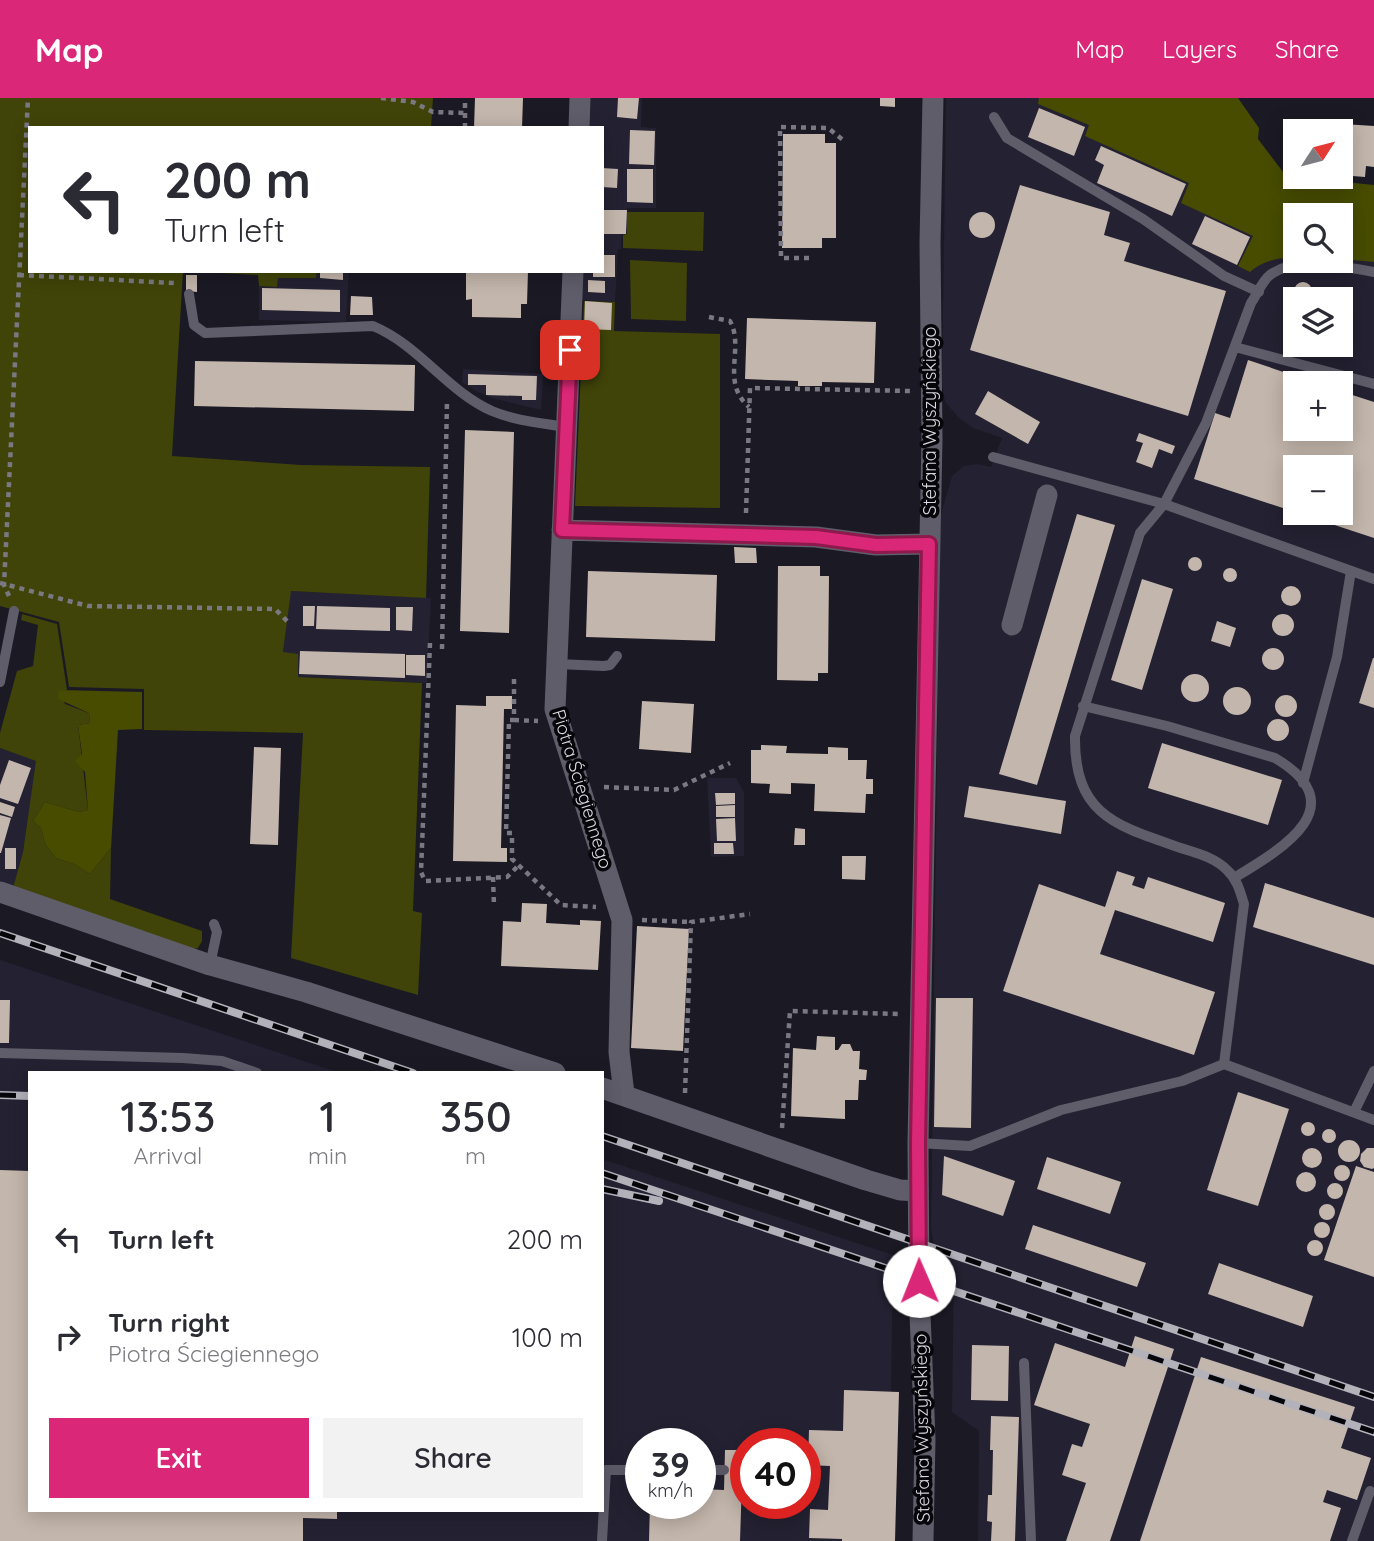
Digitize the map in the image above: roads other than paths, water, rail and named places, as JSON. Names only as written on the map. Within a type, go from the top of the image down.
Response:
[{"type":"street","points":[[579,126],[580,98]]},
{"type":"street","name":"Stefana Wyszyńskiego","points":[[923,1541],[925,1439],[919,1289],[918,1143],[932,439],[930,243],[933,98]]},
{"type":"street","name":"Piotra Ściegiennego","points":[[573,273],[555,709],[622,920],[619,1052],[624,1094]]},
{"type":"street","points":[[1012,625],[1050,485]]},
{"type":"street","points":[[562,530],[816,537],[876,545],[929,544]]},
{"type":"street","points":[[0,892],[210,965],[306,992],[549,1071]]},
{"type":"street","points":[[604,1088],[866,1180],[900,1190],[918,1191]]},
{"type":"lane","points":[[994,117],[1007,138],[1143,219],[1224,276],[1259,292]]},
{"type":"lane","points":[[1224,1064],[1244,904],[1234,878],[1212,858],[1113,822],[1093,804],[1079,782],[1074,761],[1075,736],[1140,533],[1164,504],[1206,423],[1251,303],[1269,276],[1288,266],[1330,265],[1374,272]]},
{"type":"lane","points":[[189,298],[194,325],[205,333],[373,326],[391,333],[490,410],[517,420],[566,427]]},
{"type":"lane","points":[[1235,347],[1374,384]]},
{"type":"lane","points":[[993,457],[1050,485],[1164,504],[1374,579]]},
{"type":"lane","points":[[1303,783],[1337,657],[1351,571]]},
{"type":"lane","points":[[0,682],[14,611]]},
{"type":"lane","points":[[557,664],[604,666],[610,665],[617,656]]},
{"type":"lane","points":[[1083,706],[1167,726],[1275,758],[1290,767],[1308,790],[1311,811],[1298,834],[1277,852],[1234,878]]},
{"type":"lane","points":[[210,965],[217,932],[214,924]]},
{"type":"lane","points":[[0,1053],[183,1058],[222,1061],[251,1071]]},
{"type":"lane","points":[[918,1143],[970,1146],[1061,1110],[1182,1081],[1224,1064],[1374,1120]]},
{"type":"lane","points":[[1354,1112],[1374,1071]]},
{"type":"lane","points":[[1024,1363],[1031,1541]]},
{"type":"lane","points":[[603,1541],[606,1470],[625,1470]]},
{"type":"lane","points":[[716,1470],[724,1470]]},
{"type":"lane","points":[[1352,1541],[1370,1491]]},
{"type":"railway","points":[[0,933],[407,1071]]},
{"type":"railway","points":[[0,1095],[28,1096]]},
{"type":"railway","points":[[604,1137],[1374,1397]]},
{"type":"railway","points":[[604,1174],[1374,1432]]},
{"type":"railway","points":[[604,1189],[659,1201]]}]
